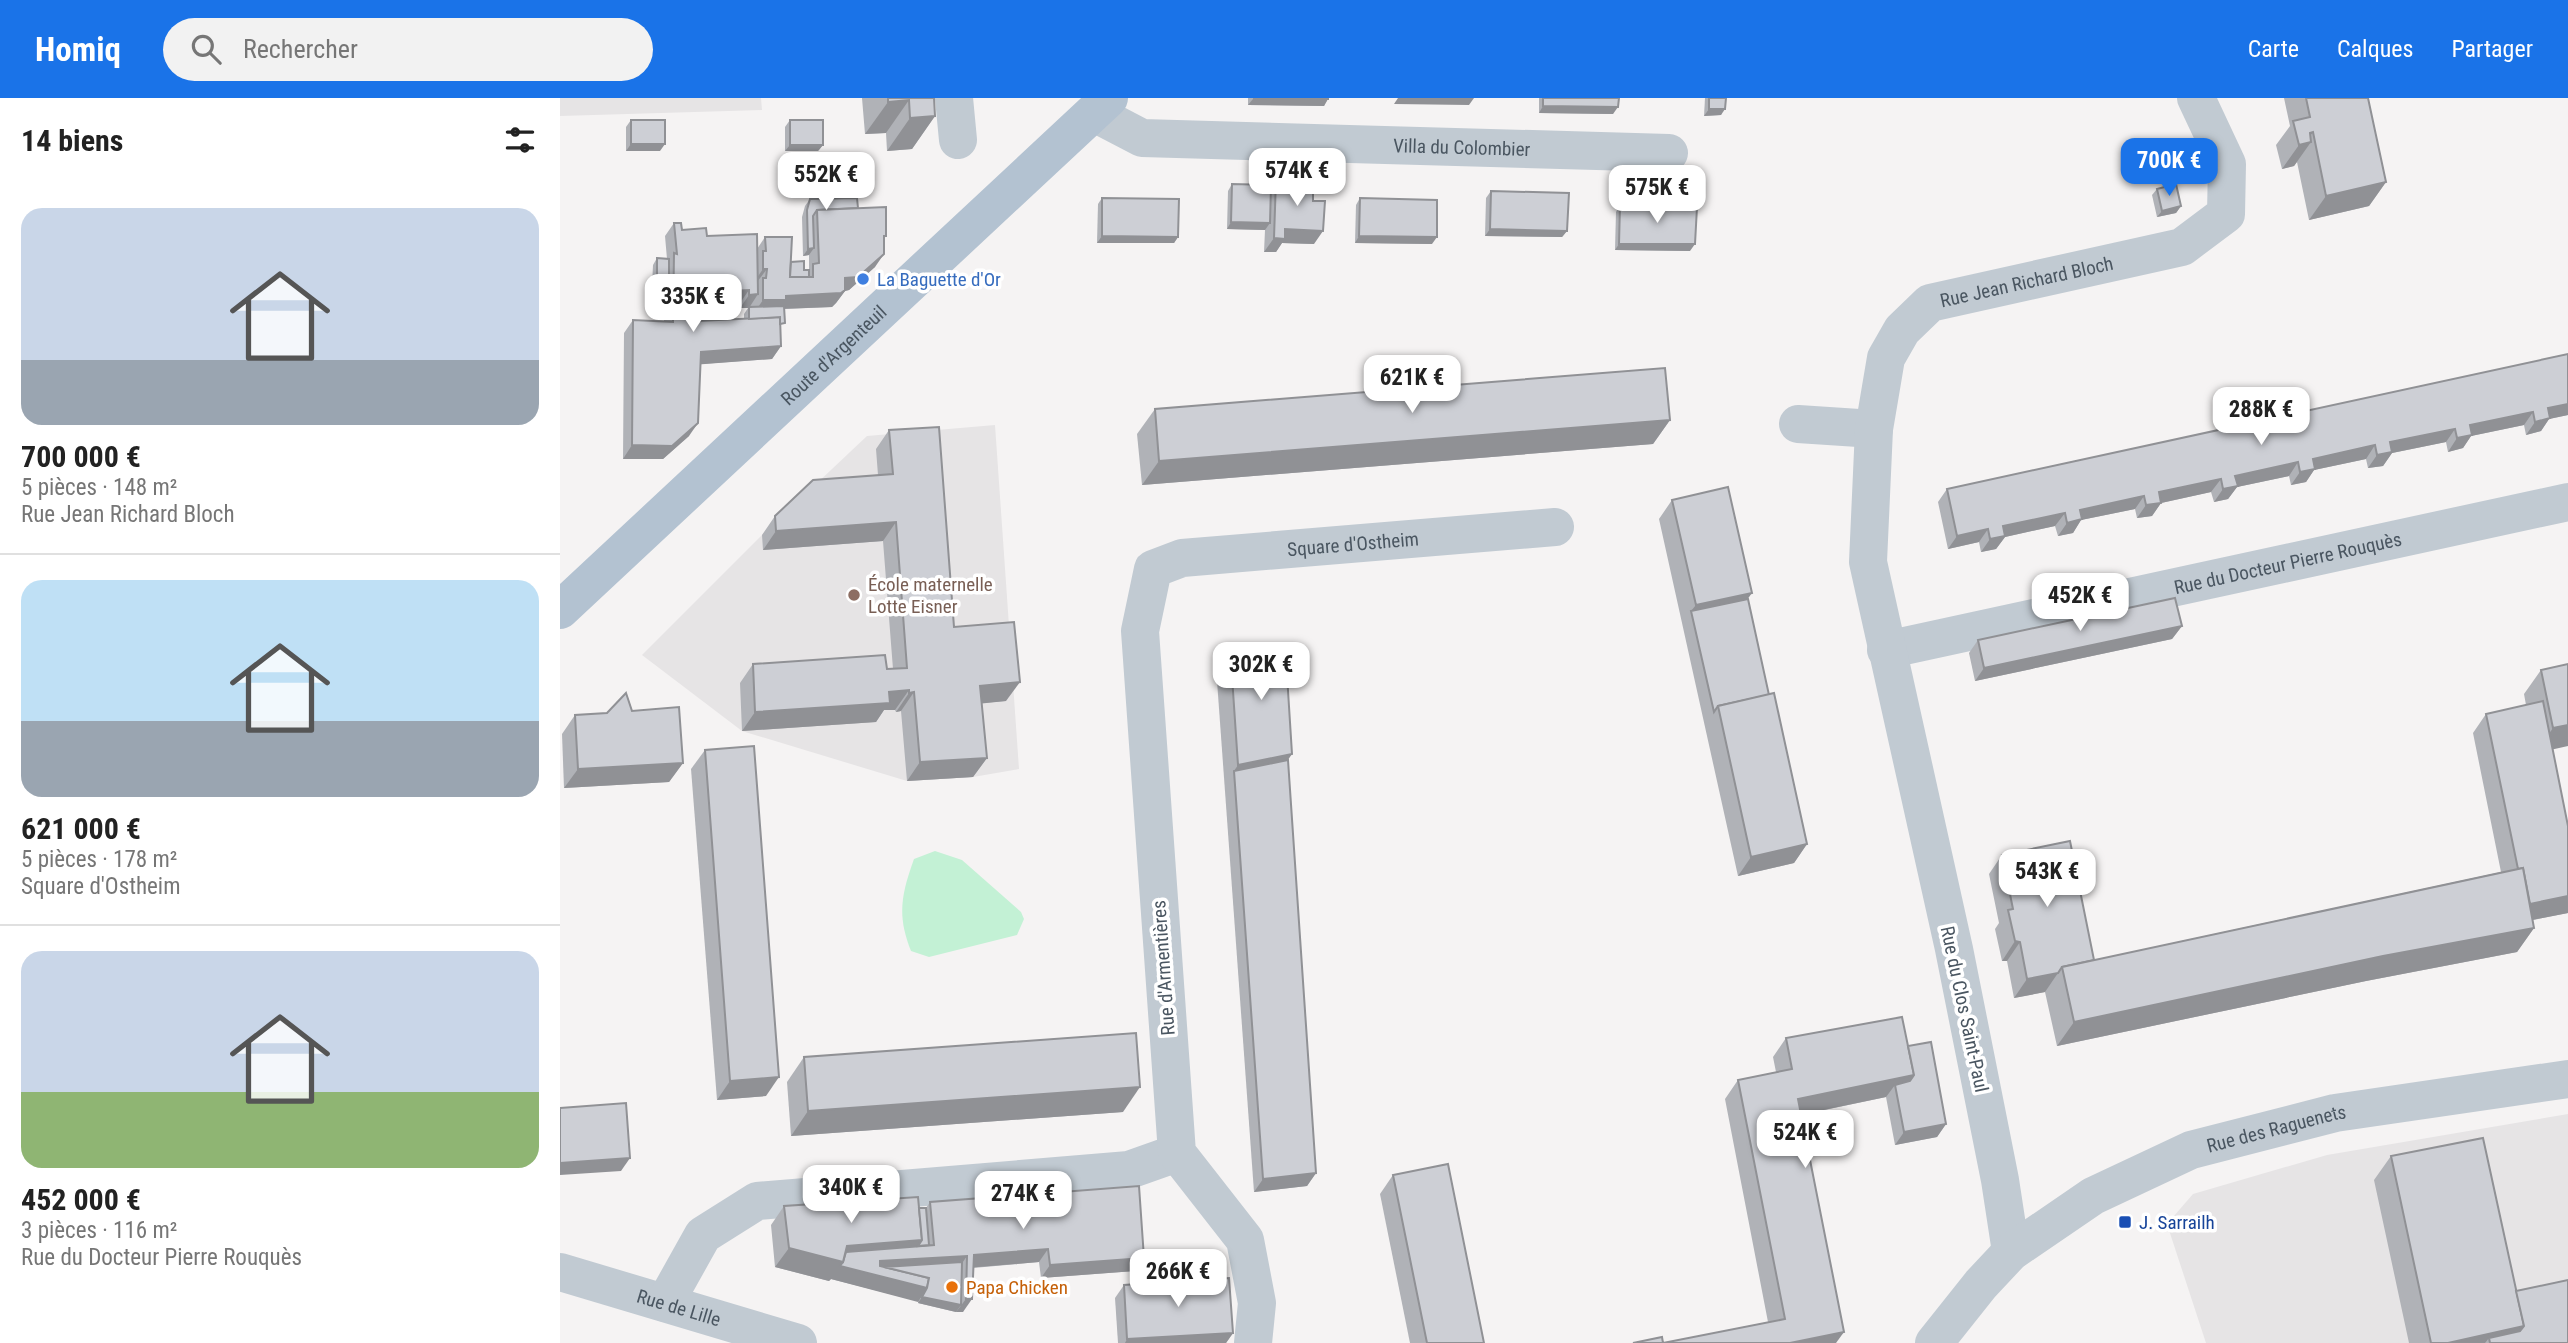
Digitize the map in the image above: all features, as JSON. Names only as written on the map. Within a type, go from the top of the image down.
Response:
[{"type":"main road","name":"Route d'Argenteuil","points":[[560,610],[1102,105]]},
{"type":"street","points":[[954,98],[958,140]]},
{"type":"street","name":"Rue Jean Richard Bloch","points":[[1886,650],[1868,562],[1874,429],[1886,358],[1902,330],[1930,303],[2182,247],[2226,214],[2227,164],[2196,98]]},
{"type":"street","name":"Villa du Colombier","points":[[1102,105],[1142,138],[1669,153]]},
{"type":"street","points":[[1798,424],[1874,429]]},
{"type":"street","name":"Rue du Docteur Pierre Rouquès","points":[[1886,650],[2568,502]]},
{"type":"street","name":"Square d'Ostheim","points":[[1153,569],[1182,558],[1555,527]]},
{"type":"street","name":"Rue d'Armentières","points":[[1153,569],[1140,631],[1177,1153]]},
{"type":"street","name":"Rue du Clos Saint-Paul","points":[[1886,650],[1954,949],[2000,1180],[2011,1252]]},
{"type":"street","name":"Rue des Raguenets","points":[[2011,1252],[2093,1196],[2191,1150],[2335,1114],[2568,1079]]},
{"type":"street","points":[[665,1303],[704,1235],[757,1201],[1129,1170],[1177,1153],[1245,1240],[1257,1303],[1253,1343]]},
{"type":"street","points":[[1934,1343],[1981,1284],[2011,1252]]},
{"type":"street","name":"Rue de Lille","points":[[560,1272],[798,1343]]},
{"type":"shaded area","points":[[560,98],[761,98],[762,110],[560,116]]},
{"type":"shaded area","name":"École maternelle Lotte Eisner","points":[[995,425],[1019,769],[973,777],[907,781],[742,731],[642,655],[762,535],[867,436]]},
{"type":"shaded area","points":[[2568,1114],[2568,1343],[2206,1343],[2167,1224],[2193,1194],[2327,1155]]},
{"type":"green space","points":[[935,851],[962,860],[1021,912],[1024,919],[1017,935],[929,957],[911,951],[902,916],[906,884],[914,859]]},
{"type":"building","points":[[888,98],[934,98],[935,116],[910,118],[909,100],[888,102]]},
{"type":"building","points":[[1253,98],[1328,98],[1328,99]]},
{"type":"building","points":[[1543,98],[1619,98],[1618,107],[1543,106]]},
{"type":"building","points":[[1709,98],[1726,98],[1725,109],[1709,109]]},
{"type":"building","points":[[2306,98],[2368,98],[2386,182],[2326,196],[2313,132],[2310,133],[2311,142],[2299,145],[2293,121],[2310,117]]},
{"type":"building","points":[[631,120],[665,120],[665,144],[631,144]]},
{"type":"building","points":[[790,120],[823,120],[823,145],[790,145]]},
{"type":"building","points":[[1276,179],[1313,180],[1313,201],[1325,201],[1323,231],[1285,229],[1285,239],[1274,238]]},
{"type":"building","points":[[1232,184],[1271,185],[1270,223],[1231,222]]},
{"type":"building","points":[[2176,184],[2181,206],[2162,211],[2157,189]]},
{"type":"building","points":[[1491,191],[1569,193],[1567,231],[1490,229]]},
{"type":"building","points":[[857,198],[858,208],[817,210],[813,216],[814,248],[808,249],[807,210],[810,199]]},
{"type":"building","points":[[1102,198],[1179,199],[1178,237],[1102,236]]},
{"type":"building","points":[[1360,198],[1437,200],[1437,237],[1359,236]]},
{"type":"building","points":[[1620,205],[1697,207],[1695,244],[1619,244]]},
{"type":"building","points":[[886,207],[884,254],[858,277],[845,278],[845,290],[841,293],[786,296],[786,300],[763,300],[763,278],[766,278],[767,269],[763,269],[765,237],[792,237],[790,277],[813,277],[813,264],[819,263],[817,210]]},
{"type":"building","points":[[674,223],[681,223],[682,230],[706,228],[707,236],[757,234],[758,294],[749,295],[749,290],[731,291],[731,297],[716,297],[717,291],[708,292],[709,297],[702,298],[702,292],[684,293],[685,307],[698,307],[699,321],[780,317],[781,346],[701,352],[698,423],[672,446],[632,445],[633,320],[673,322],[674,253],[677,254]]},
{"type":"building","points":[[657,258],[669,259],[669,280],[657,280]]},
{"type":"building","points":[[804,261],[804,270],[809,270],[809,277],[790,277],[791,262]]},
{"type":"building","points":[[784,306],[785,323],[780,324],[780,317],[749,319],[749,307]]},
{"type":"building","points":[[2568,354],[2568,404],[2548,408],[2550,418],[2535,422],[2533,412],[2470,425],[2472,435],[2457,438],[2455,429],[2390,442],[2392,452],[2377,455],[2375,445],[2313,459],[2315,469],[2300,472],[2298,462],[2235,476],[2238,486],[2223,489],[2221,479],[2159,492],[2161,503],[2146,505],[2144,496],[2080,510],[2082,519],[2067,523],[2065,513],[2003,526],[2005,536],[1990,539],[1988,529],[1957,536],[1947,489]]},
{"type":"building","points":[[1665,368],[1670,420],[1159,461],[1155,409]]},
{"type":"building","points":[[939,427],[954,627],[1014,622],[1020,682],[980,686],[987,758],[920,762],[914,692],[909,693],[909,690],[889,692],[890,703],[755,712],[753,664],[885,655],[887,669],[907,668],[896,522],[776,531],[775,516],[813,480],[893,474],[889,430]]},
{"type":"building","points":[[1728,487],[1752,593],[1696,605],[1672,500]]},
{"type":"building","points":[[2175,598],[2182,626],[1984,668],[1978,640]]},
{"type":"building","points":[[1748,599],[1769,695],[1718,706],[1714,712],[1691,611]]},
{"type":"building","points":[[1285,643],[1292,754],[1238,765],[1230,647]]},
{"type":"building","points":[[2568,664],[2568,725],[2553,728],[2541,670]]},
{"type":"building","points":[[626,693],[632,711],[679,707],[683,763],[578,769],[575,715],[607,713]]},
{"type":"building","points":[[1774,693],[1807,844],[1751,857],[1718,706]]},
{"type":"building","points":[[2543,701],[2568,826],[2568,896],[2530,904],[2523,868],[2518,869],[2486,714]]},
{"type":"building","points":[[754,746],[779,1077],[730,1081],[705,750]]},
{"type":"building","points":[[1288,760],[1316,1173],[1263,1179],[1234,771]]},
{"type":"building","points":[[2070,841],[2094,960],[2062,967],[2058,973],[2027,979],[2020,942],[2015,941],[2008,910],[2013,909],[2002,855]]},
{"type":"building","points":[[2523,868],[2534,928],[2383,956],[2074,1022],[2062,967]]},
{"type":"building","points":[[1902,1017],[1914,1075],[1798,1099],[1844,1332],[1790,1343],[1663,1343],[1785,1319],[1738,1080],[1792,1069],[1786,1038]]},
{"type":"building","points":[[1136,1033],[1140,1087],[808,1111],[804,1057]]},
{"type":"building","points":[[1931,1042],[1946,1124],[1904,1132],[1895,1085],[1910,1081],[1914,1075],[1908,1046]]},
{"type":"building","points":[[626,1103],[630,1158],[560,1163],[560,1108]]},
{"type":"building","points":[[2483,1138],[2524,1326],[2448,1343],[2431,1343],[2391,1156]]},
{"type":"building","points":[[1448,1164],[1484,1343],[1427,1343],[1393,1175]]},
{"type":"building","points":[[1139,1186],[1144,1258],[1050,1265],[1048,1249],[974,1255],[972,1299],[966,1299],[967,1256],[880,1261],[880,1266],[929,1278],[927,1288],[840,1266],[846,1252],[934,1245],[930,1202]]},
{"type":"building","points":[[918,1197],[922,1240],[847,1246],[843,1262],[789,1248],[784,1206]]},
{"type":"building","points":[[919,1208],[926,1208],[929,1245],[918,1246],[922,1240]]},
{"type":"building","points":[[962,1262],[961,1305],[922,1297],[929,1278],[884,1267]]},
{"type":"building","points":[[1229,1278],[1233,1333],[1127,1339],[1124,1285]]},
{"type":"building","points":[[2568,1280],[2568,1343],[2490,1343],[2489,1338],[2520,1331],[2524,1326],[2516,1291]]},
{"type":"building","points":[[1662,1337],[1663,1343],[1633,1343]]},
{"type":"place","name":"La Baguette d'Or","points":[[863,279]]},
{"type":"place","name":"École maternelle Lotte Eisner","points":[[854,595]]},
{"type":"place","name":"J. Sarrailh","points":[[2125,1222]]},
{"type":"place","name":"Papa Chicken","points":[[952,1287]]}]
